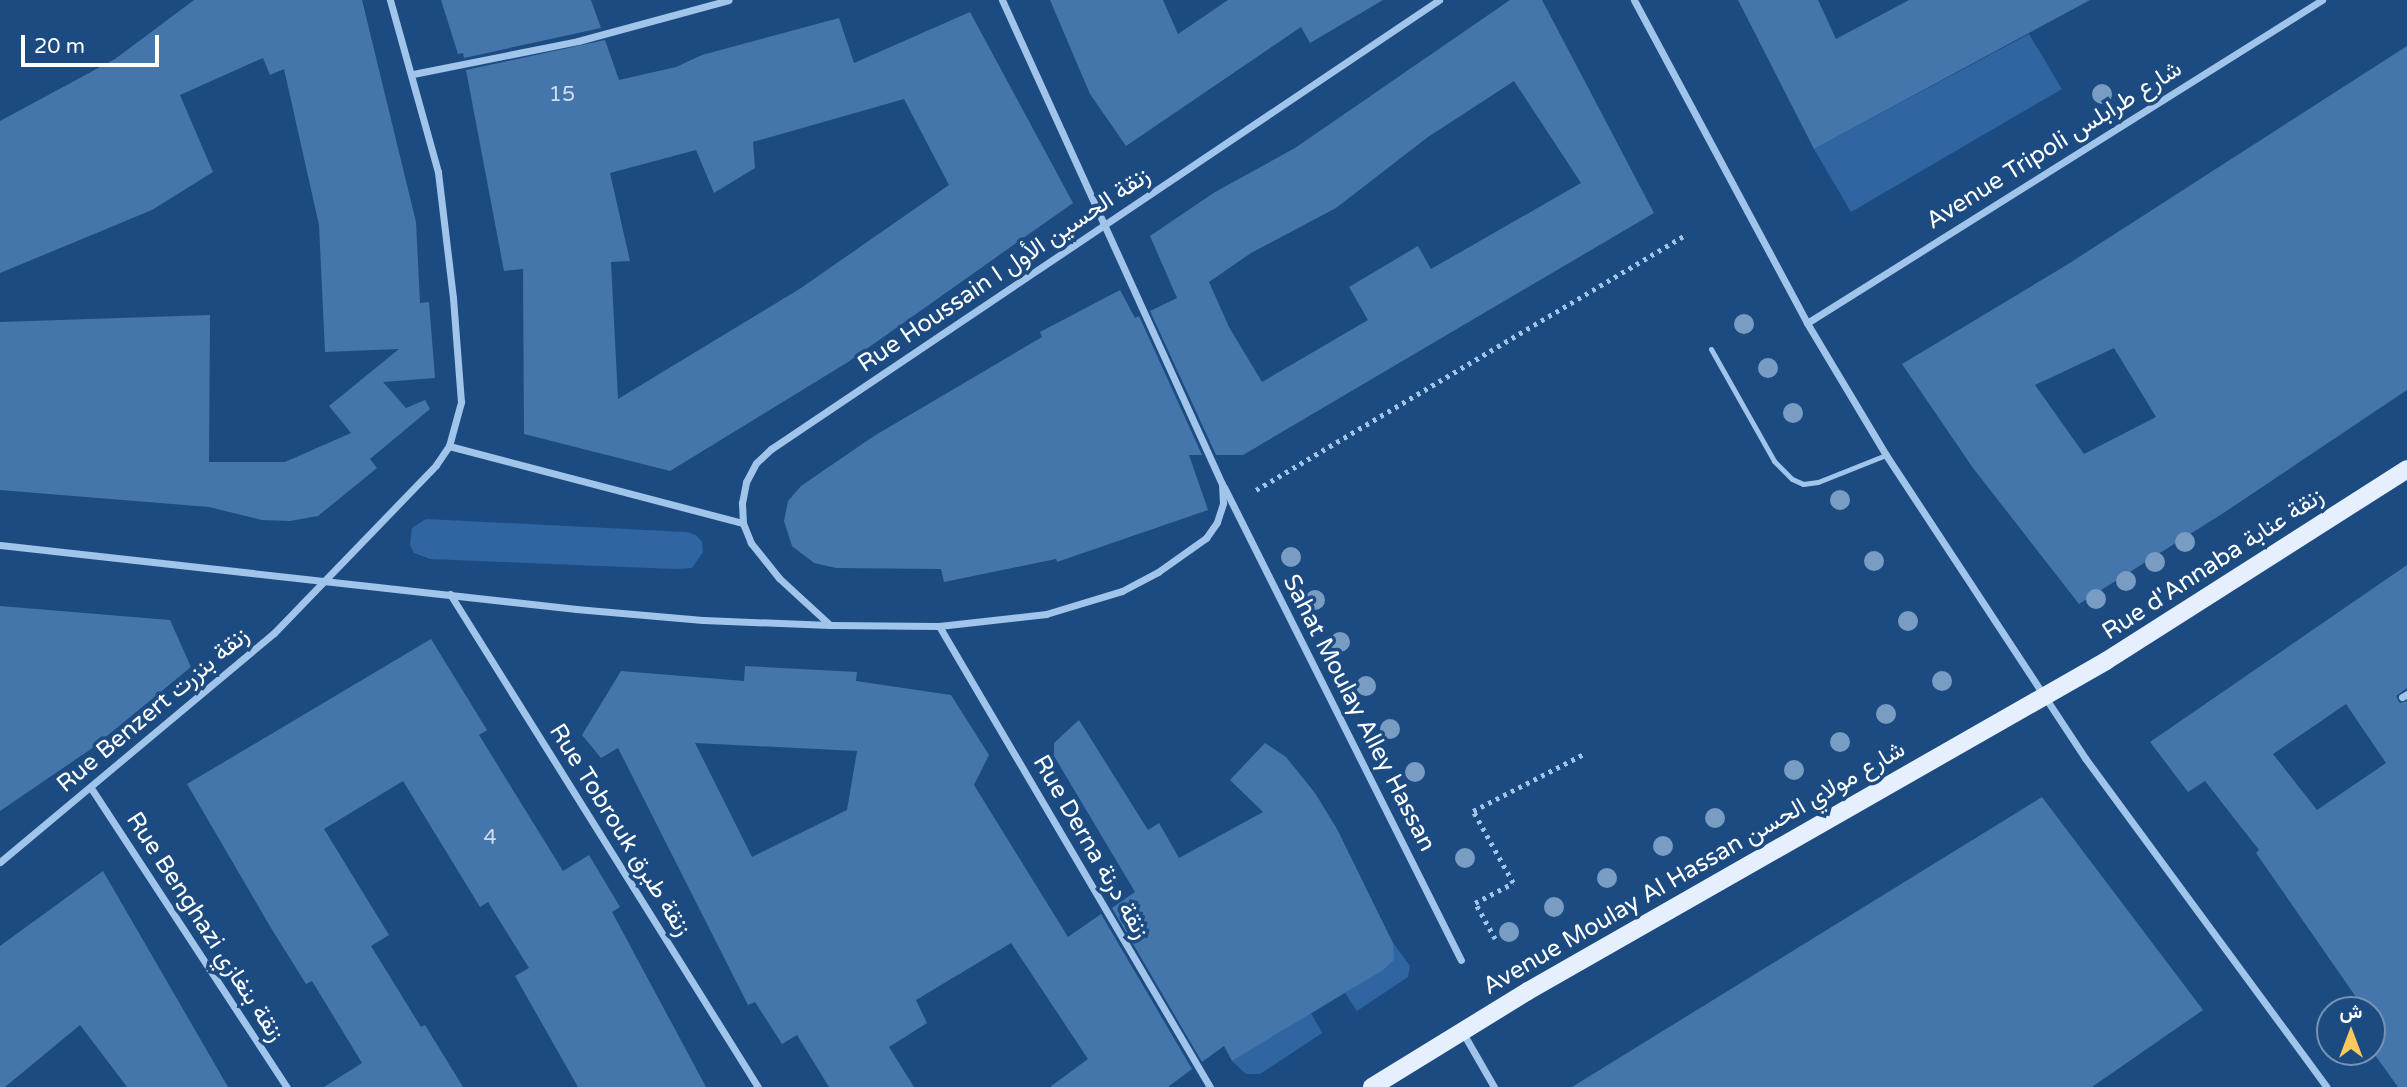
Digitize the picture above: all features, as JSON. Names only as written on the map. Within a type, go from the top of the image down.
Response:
[{"type":"main road","name":"Rue d'Annaba زنقة عنابة","points":[[2043,696],[2124,650],[2407,469]]},
{"type":"main road","name":"Avenue Moulay Al Hassan شارع مولاي الحسن","points":[[1372,1087],[1462,1031],[2043,696]]},
{"type":"street","points":[[390,0],[413,74],[438,172],[453,298],[461,402],[449,446],[743,523],[751,543],[764,560],[830,625]]},
{"type":"street","points":[[413,74],[578,41],[729,0]]},
{"type":"street","name":"Sahat Moulay Alley Hassan","points":[[1002,0],[1222,484],[1461,960]]},
{"type":"street","name":"Rue Houssain I زنقة الحسين الأول","points":[[743,523],[741,503],[746,482],[756,463],[771,449],[1439,0]]},
{"type":"street","points":[[1634,0],[1807,323],[1886,455],[2085,758],[2327,1087]]},
{"type":"street","name":"Avenue Tripoli شارع طرابلس","points":[[1807,323],[2322,0]]},
{"type":"street","name":"Rue Benzert زنقة بنزرت","points":[[0,862],[274,633],[436,465],[449,446]]},
{"type":"street","points":[[0,545],[703,620],[939,626],[1046,614],[1122,591],[1158,572],[1206,538],[1217,522],[1223,503],[1222,484]]},
{"type":"street","name":"Rue Tobrouk زنقة طبرق","points":[[450,594],[758,1087]]},
{"type":"street","name":"Rue Derna زنقة درنة","points":[[939,626],[1210,1087]]},
{"type":"street","name":"Rue Benghazi زنقة بنغازي","points":[[91,788],[287,1087]]},
{"type":"street","points":[[1462,1031],[1494,1087]]},
{"type":"lane","points":[[1712,349],[1774,461],[1791,479],[1803,484],[1818,482],[1886,455]]},
{"type":"path","points":[[1233,504],[1685,235]]},
{"type":"path","points":[[1495,939],[1475,904],[1513,883],[1473,811],[1584,754]]},
{"type":"shaded area","points":[[2029,34],[2062,89],[1851,212],[1814,149]]},
{"type":"shaded area","points":[[426,519],[687,532],[696,535],[702,542],[703,552],[692,568],[675,569],[430,559],[414,553],[410,545],[412,528]]},
{"type":"shaded area","points":[[1393,943],[1410,966],[1408,977],[1357,1011],[1345,993],[1392,962]]},
{"type":"shaded area","points":[[1311,1013],[1322,1033],[1260,1074],[1246,1074],[1232,1061]]},
{"type":"building","points":[[194,0],[362,0],[416,222],[420,303],[429,302],[435,378],[383,382],[406,408],[425,400],[430,409],[370,459],[377,468],[318,516],[290,521],[262,520],[209,507],[0,490],[0,322],[210,315],[209,462],[285,462],[351,433],[329,406],[399,349],[325,352],[319,225],[284,69],[270,75],[263,58],[180,95],[213,172],[152,210],[0,273],[0,121],[115,59]]},
{"type":"building","points":[[441,0],[591,0],[601,28],[464,58],[463,53],[458,54]]},
{"type":"building","points":[[1050,0],[1163,0],[1178,34],[1228,0],[1383,0],[1310,43],[1301,27],[1126,146],[1090,94]]},
{"type":"building","points":[[1510,0],[1542,0],[1654,213],[1243,455],[1216,455],[1150,311],[1177,298],[1150,236],[1215,192],[1295,148]],"holes":[[[1514,81],[1581,183],[1431,269],[1418,246],[1349,287],[1368,320],[1262,382],[1229,327],[1209,282],[1251,253],[1336,208],[1428,137]]]},
{"type":"building","points":[[1738,0],[1818,0],[1836,39],[1909,0],[2090,0],[1814,149]]},
{"type":"building","points":[[970,12],[1073,203],[848,362],[670,471],[524,434],[523,269],[504,271],[466,70],[605,40],[619,80],[676,67],[702,55],[839,18],[854,63]],"holes":[[[904,99],[949,185],[801,288],[618,399],[611,262],[630,261],[610,173],[696,150],[714,193],[755,168],[753,142]]]},
{"type":"building","points":[[2407,46],[2407,390],[2225,512],[2079,604],[1973,468],[1902,364],[2065,266]],"holes":[[[2114,348],[2156,417],[2084,454],[2035,385]]]},
{"type":"building","points":[[1120,290],[1135,318],[1139,316],[1202,455],[1189,455],[1208,510],[1057,562],[1056,559],[944,582],[941,569],[836,568],[814,563],[792,546],[784,521],[788,501],[801,486],[874,436],[1042,337],[1040,332]]},
{"type":"building","points":[[2407,565],[2407,688],[2396,696],[2400,703],[2407,701],[2407,1087],[2398,1087],[2383,1066],[2386,1066],[2386,996],[2355,996],[2256,853],[2259,850],[2205,781],[2188,792],[2150,742]],"holes":[[[2346,704],[2386,763],[2317,810],[2273,754]]]},
{"type":"building","points":[[0,606],[170,620],[191,667],[91,749],[0,811]]},
{"type":"building","points":[[431,639],[487,730],[479,735],[563,871],[589,855],[620,907],[612,912],[706,1087],[578,1087],[515,976],[529,968],[488,902],[480,907],[403,781],[324,829],[389,935],[371,946],[421,1027],[425,1025],[463,1087],[324,1087],[362,1063],[312,981],[306,984],[187,784]]},
{"type":"building","points":[[745,666],[857,672],[856,681],[951,695],[989,755],[974,785],[1068,937],[1101,914],[1192,1069],[1168,1087],[1050,1087],[1088,1059],[1011,943],[916,1000],[927,1023],[889,1047],[914,1087],[829,1087],[797,1035],[782,1044],[755,1002],[748,1005],[618,748],[601,758],[582,735],[621,671],[744,681]],"holes":[[[695,743],[857,751],[847,810],[752,857]]]},
{"type":"building","points":[[1079,720],[1148,830],[1159,823],[1179,858],[1263,812],[1230,780],[1265,743],[1286,757],[1315,793],[1337,829],[1393,943],[1394,960],[1383,970],[1232,1061],[1224,1046],[1202,1062],[1112,908],[1135,892],[1054,756],[1054,743]]},
{"type":"building","points":[[2042,797],[2203,1010],[2092,1087],[1572,1087]]},
{"type":"building","points":[[103,871],[228,1087],[127,1087],[80,1025],[5,1087],[0,1087],[0,946]]}]
